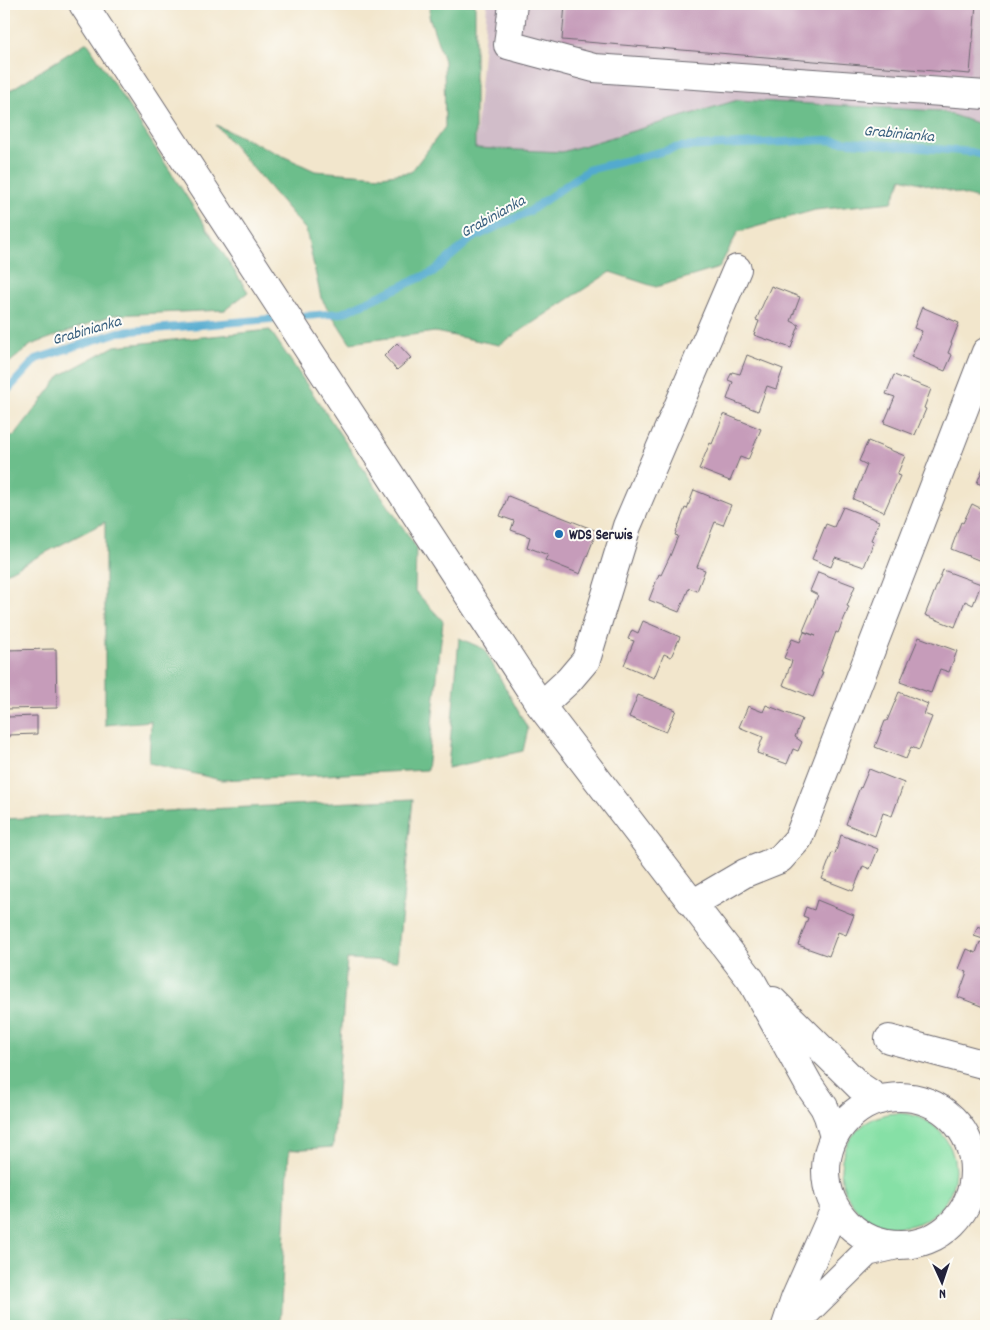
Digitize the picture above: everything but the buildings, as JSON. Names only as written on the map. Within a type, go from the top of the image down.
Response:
[{"type":"street","points":[[83,4],[541,706],[680,889],[694,903],[751,980],[809,1085],[824,1107],[834,1137]]},
{"type":"street","points":[[513,4],[508,45],[594,68],[986,95]]},
{"type":"street","points":[[541,706],[569,680],[586,660],[627,526],[737,270]]},
{"type":"street","points":[[694,903],[746,873],[780,859],[798,839],[986,352]]},
{"type":"street","points":[[751,980],[859,1086],[880,1100]]},
{"type":"street","points":[[889,1039],[986,1065]]},
{"type":"street","points":[[792,1326],[867,1252],[893,1246],[918,1244],[940,1234],[959,1218],[978,1195],[974,1158],[977,1143],[952,1118],[931,1103],[906,1097],[880,1100],[861,1108],[846,1120],[834,1137],[826,1160],[826,1184],[834,1206],[845,1221],[859,1233],[875,1242],[893,1246]]},
{"type":"street","points":[[786,1326],[795,1299],[833,1214],[834,1206]]},
{"type":"shaded area","points":[[487,4],[986,4],[986,126],[940,111],[738,100],[562,152],[475,148]]},
{"type":"green space","points":[[431,4],[475,4],[475,148],[562,152],[738,100],[940,111],[986,126],[986,201],[902,178],[892,202],[815,210],[738,232],[719,268],[656,287],[610,272],[499,345],[435,332],[350,343],[321,298],[306,230],[216,125],[315,171],[382,176],[411,172],[445,127],[444,61],[429,16]]},
{"type":"green space","points":[[87,42],[248,292],[225,310],[113,315],[31,345],[4,367],[4,94]]},
{"type":"green space","points":[[270,330],[416,547],[415,591],[443,621],[427,770],[221,780],[149,763],[151,721],[105,725],[105,522],[4,574],[4,439],[15,435],[61,375],[115,346]]},
{"type":"green space","points":[[459,638],[484,649],[528,729],[523,751],[448,768]]},
{"type":"green space","points":[[413,799],[397,961],[347,959],[333,1147],[289,1150],[280,1326],[4,1326],[4,819]]},
{"type":"green space","points":[[898,1113],[920,1118],[938,1130],[950,1148],[955,1170],[950,1192],[938,1210],[920,1222],[898,1227],[876,1222],[858,1210],[846,1192],[841,1170],[846,1148],[858,1130],[876,1118]]},
{"type":"waterway","name":"Grabinianka","points":[[293,317],[342,313],[433,272],[471,239],[530,211],[588,170],[680,147],[826,140],[972,152],[986,156]]},
{"type":"waterway","name":"Grabinianka","points":[[4,394],[36,359],[119,332],[282,318]]},
{"type":"place","name":"WDS Serwis","points":[[559,534]]}]
